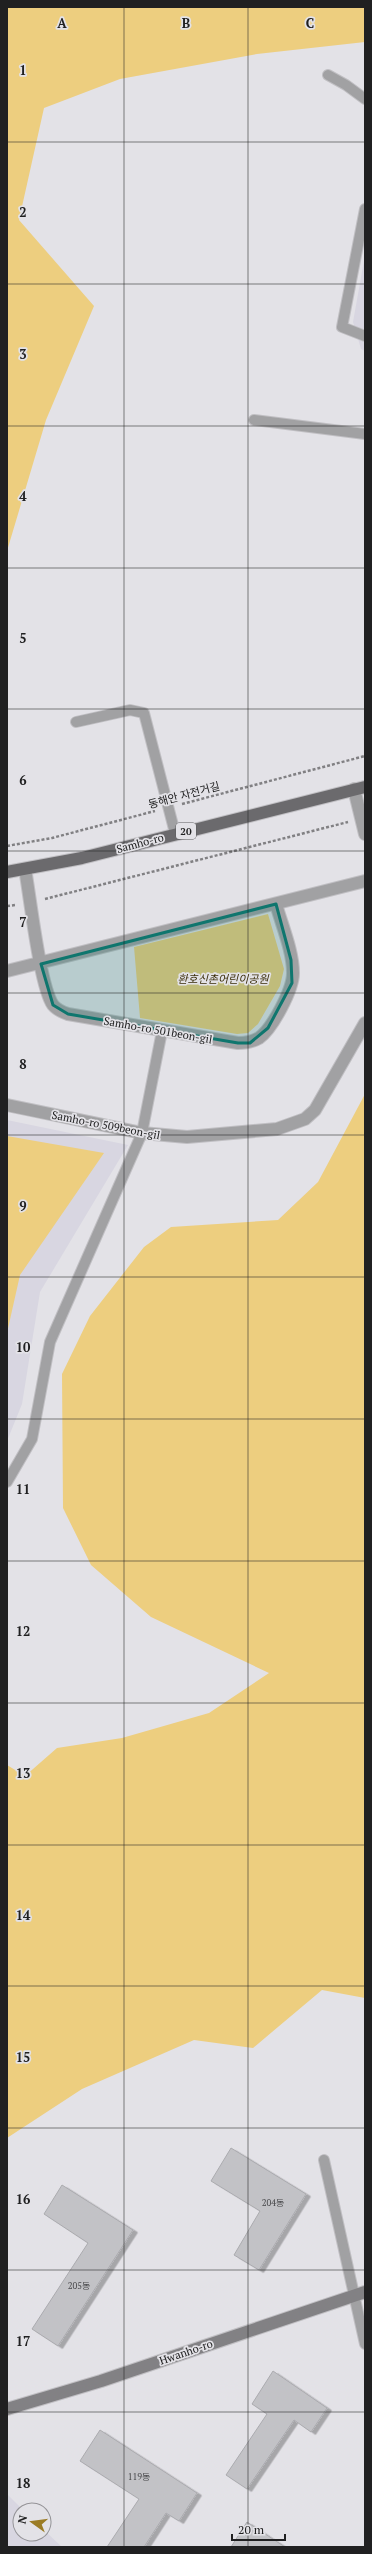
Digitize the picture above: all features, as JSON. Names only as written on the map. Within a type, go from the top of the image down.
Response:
[{"type":"main road","name":"Samho-ro","points":[[7,872],[82,858],[175,833],[360,788]]},
{"type":"street","points":[[360,788],[361,819],[365,834]]},
{"type":"street","name":"Samho-ro 501beon-gil","points":[[25,869],[41,964],[49,998],[59,1010],[68,1014],[238,1043],[250,1043],[260,1037],[268,1028],[292,983],[291,960],[276,904]]},
{"type":"street","points":[[7,971],[41,964],[365,881]]},
{"type":"street","name":"Samho-ro 509beon-gil","points":[[7,1105],[142,1133],[187,1137],[277,1130],[305,1119],[315,1110],[324,1097],[365,1023]]},
{"type":"street","name":"Hwanho-ro","points":[[7,2409],[101,2381],[360,2294]]},
{"type":"lane","points":[[328,76],[346,85],[365,99]]},
{"type":"lane","points":[[365,209],[342,327],[365,336]]},
{"type":"lane","points":[[254,420],[365,434]]},
{"type":"lane","points":[[76,722],[130,710],[144,713],[175,833]]},
{"type":"lane","points":[[7,1482],[32,1439],[50,1342],[142,1133],[162,1031]]},
{"type":"lane","points":[[324,2160],[360,2294],[365,2344]]},
{"type":"path","name":"동해안 자전거길","points":[[7,846],[52,838],[365,756]]},
{"type":"path","points":[[7,906],[31,902],[361,819]]},
{"type":"highlighted area","points":[[276,904],[291,960],[292,983],[268,1028],[250,1043],[238,1043],[68,1014],[53,1005],[41,964]]},
{"type":"shaded area","points":[[365,255],[365,351],[361,349],[353,322]]},
{"type":"shaded area","points":[[7,1120],[128,1145],[40,1292],[22,1404],[7,1441]]},
{"type":"shaded area","points":[[7,2494],[15,2502],[12,2502],[12,2542],[52,2542],[52,2538],[62,2547],[7,2547]]},
{"type":"green space","points":[[7,7],[365,7],[365,42],[257,54],[120,79],[44,108],[19,220],[94,306],[46,420],[7,551]]},
{"type":"green space","name":"환호신촌어린이공원","points":[[268,914],[284,969],[280,986],[258,1024],[248,1033],[237,1034],[140,1018],[134,947]]},
{"type":"green space","points":[[365,1094],[365,1998],[322,1990],[253,2048],[194,2040],[82,2089],[7,2138],[7,1765],[25,1776],[57,1748],[122,1738],[209,1713],[269,1673],[151,1617],[91,1565],[63,1508],[62,1374],[90,1316],[144,1247],[171,1227],[278,1220],[318,1182]]},
{"type":"green space","points":[[7,1136],[104,1153],[20,1275],[7,1333]]},
{"type":"building","points":[[231,2148],[306,2194],[259,2270],[234,2255],[260,2211],[211,2181]]},
{"type":"building","points":[[62,2185],[133,2230],[58,2346],[32,2329],[88,2243],[44,2214]]},
{"type":"building","points":[[273,2371],[327,2408],[311,2432],[294,2420],[247,2489],[226,2475],[267,2414],[252,2404]]},
{"type":"building","points":[[100,2430],[197,2493],[179,2521],[166,2513],[144,2547],[107,2547],[139,2499],[80,2461]]},
{"type":"building","points":[[247,2522],[285,2547],[231,2547]]}]
